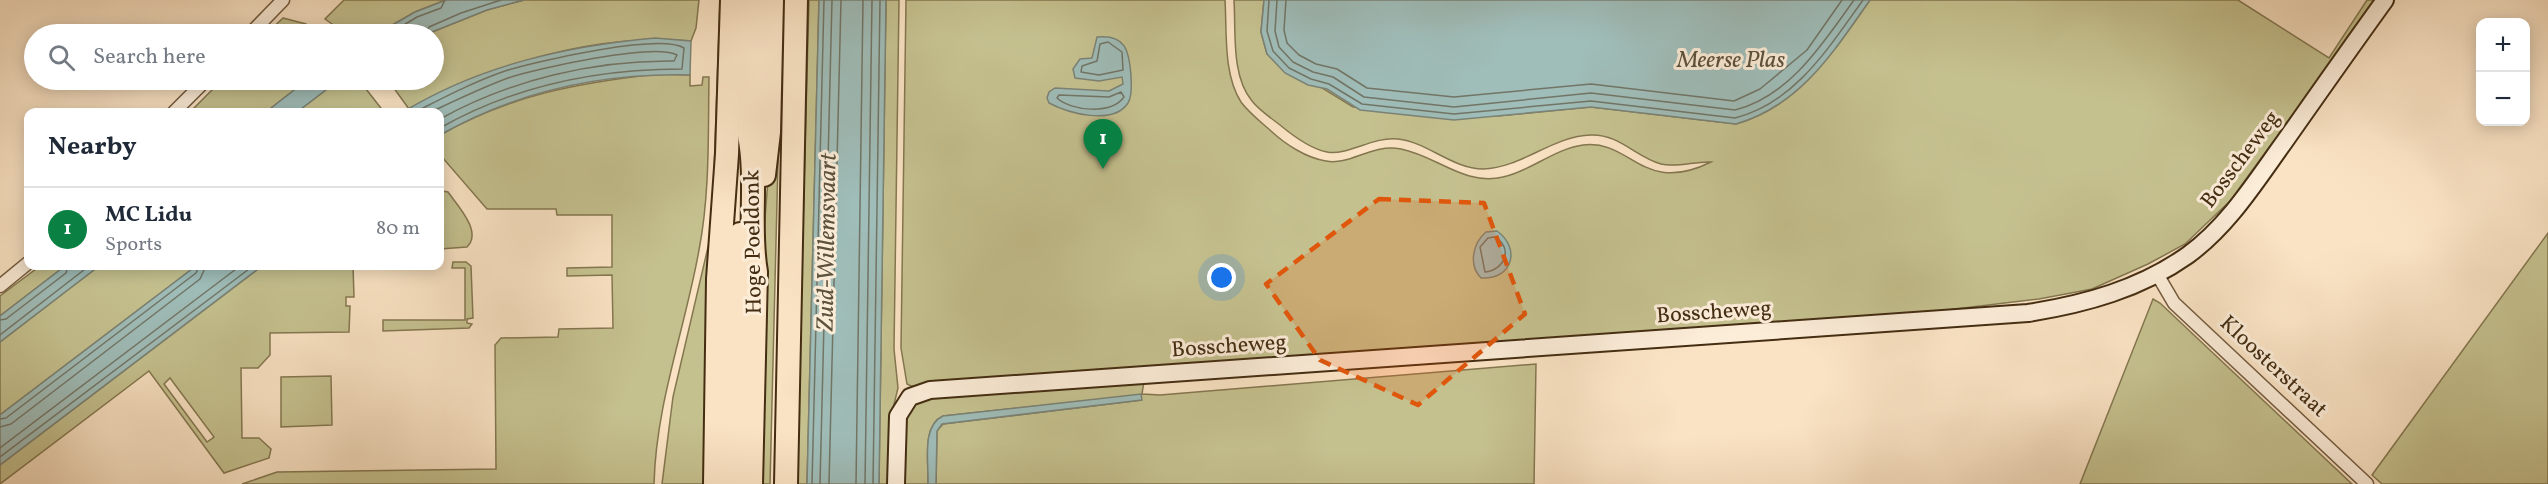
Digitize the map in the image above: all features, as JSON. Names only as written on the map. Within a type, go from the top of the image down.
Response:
[{"type":"highway","points":[[715,484],[718,279],[727,154],[732,0]]},
{"type":"highway","name":"Hoge Poeldonk","points":[[751,484],[756,272],[751,247],[753,156],[749,135],[753,0]]},
{"type":"highway","points":[[756,272],[769,132],[772,0]]},
{"type":"highway","name":"Hoge Poeldonk","points":[[786,484],[796,0]]},
{"type":"highway","points":[[734,484],[738,244],[749,135]]},
{"type":"street","points":[[260,24],[283,0]]},
{"type":"street","name":"Bosscheweg","points":[[896,484],[898,416],[910,397],[919,393],[2028,313],[2076,305],[2118,292],[2157,274],[2189,254],[2232,216],[2385,0]]},
{"type":"street","points":[[178,108],[196,90]]},
{"type":"street","points":[[0,285],[24,266]]},
{"type":"street","name":"Kloosterstraat","points":[[2157,274],[2174,303],[2367,484]]},
{"type":"highlighted area","points":[[1379,199],[1484,203],[1525,314],[1418,405],[1320,360],[1266,284]]},
{"type":"shaded area","points":[[344,0],[446,0],[415,12],[394,24],[332,24],[325,19]]},
{"type":"shaded area","points":[[524,0],[699,0],[696,28],[691,41],[617,42],[545,55],[476,78],[408,108],[395,90],[444,90],[444,27],[487,10]]},
{"type":"shaded area","points":[[720,0],[727,0],[704,484],[662,484],[673,397],[712,230]]},
{"type":"shaded area","points":[[782,0],[770,484],[758,484],[763,244]]},
{"type":"shaded area","points":[[809,0],[819,0],[807,484],[796,484]]},
{"type":"shaded area","points":[[886,0],[899,0],[894,349],[898,388],[891,417],[891,484],[879,484]]},
{"type":"shaded area","points":[[906,0],[1225,0],[1227,52],[1235,91],[1248,110],[1289,145],[1311,157],[1335,162],[1380,149],[1401,149],[1463,174],[1489,179],[1513,174],[1562,151],[1583,145],[1600,145],[1653,170],[1669,173],[1688,171],[1711,162],[1661,164],[1610,138],[1591,135],[1563,141],[1511,163],[1483,169],[1461,165],[1419,145],[1398,139],[1379,140],[1343,151],[1321,150],[1308,145],[1265,114],[1245,91],[1236,53],[1234,0],[1264,0],[1261,32],[1267,54],[1353,107],[1498,116],[1591,107],[1736,124],[1779,104],[1797,90],[1843,39],[1870,0],[2238,0],[2329,58],[2367,0],[2376,0],[2230,201],[2185,244],[2148,264],[2092,289],[2039,299],[1880,318],[911,386],[907,384],[901,348]]},
{"type":"shaded area","points":[[283,18],[306,24],[277,24]]},
{"type":"shaded area","points":[[657,74],[690,75],[690,86],[702,85],[703,77],[709,77],[708,164],[703,229],[665,395],[654,484],[242,484],[277,472],[496,469],[495,345],[501,338],[558,337],[559,329],[613,328],[612,275],[567,276],[567,268],[612,267],[612,215],[557,215],[556,209],[487,209],[444,159],[444,133],[466,121],[519,100],[599,82]]},
{"type":"shaded area","points":[[212,90],[294,90],[271,108],[194,108]]},
{"type":"shaded area","points":[[326,90],[367,90],[381,108],[302,108]]},
{"type":"shaded area","points":[[444,191],[448,192],[470,226],[471,241],[467,247],[444,249]]},
{"type":"shaded area","points":[[2548,233],[2548,484],[2382,484],[2372,475]]},
{"type":"shaded area","points":[[453,262],[466,262],[471,266],[473,318],[467,319],[467,323],[472,324],[469,328],[383,331],[383,320],[465,320],[465,268],[452,268]]},
{"type":"shaded area","points":[[35,270],[60,270],[0,316],[0,296]]},
{"type":"shaded area","points":[[94,270],[191,270],[0,415],[0,342]]},
{"type":"shaded area","points":[[257,270],[353,270],[354,297],[346,297],[346,306],[350,306],[349,332],[270,333],[270,355],[258,368],[241,368],[242,438],[259,438],[271,449],[269,458],[224,473],[149,371],[0,484],[0,465]],"holes":[[[170,378],[214,437],[207,442],[164,384]]]},
{"type":"shaded area","points":[[2153,299],[2160,303],[2352,484],[2080,484]]},
{"type":"shaded area","points":[[1536,364],[1534,484],[936,484],[937,431],[943,424],[1141,400],[1141,395],[943,416],[936,421],[929,436],[928,484],[902,484],[904,416],[914,403],[930,396],[1144,381],[1142,394],[1160,395]]},
{"type":"shaded area","points":[[331,376],[332,425],[281,427],[281,377]]},
{"type":"water","points":[[446,0],[524,0],[487,10],[444,27],[444,24],[394,24],[415,12]]},
{"type":"water","name":"Zuid-Willemsvaart","points":[[819,0],[886,0],[879,484],[807,484]]},
{"type":"water","name":"Meerse Plas","points":[[1264,0],[1870,0],[1843,39],[1814,74],[1797,90],[1779,104],[1736,124],[1591,107],[1454,120],[1360,110],[1327,89],[1308,85],[1285,73],[1267,54],[1261,32]]},
{"type":"water","points":[[1097,37],[1114,38],[1120,41],[1127,52],[1131,85],[1131,96],[1128,103],[1121,110],[1101,116],[1078,113],[1049,103],[1047,98],[1049,92],[1055,88],[1109,91],[1123,84],[1122,77],[1099,81],[1075,78],[1073,69],[1080,59],[1092,58]]},
{"type":"water","points":[[655,38],[691,41],[690,75],[624,77],[560,88],[499,107],[444,133],[444,108],[410,108],[462,82],[525,60],[589,46]]},
{"type":"water","points":[[294,90],[326,90],[302,108],[271,108]]},
{"type":"water","points":[[1497,231],[1505,238],[1509,246],[1510,262],[1500,274],[1481,278],[1474,267],[1475,248],[1486,232]]},
{"type":"water","points":[[60,270],[94,270],[0,342],[0,316]]},
{"type":"water","points":[[191,270],[257,270],[0,465],[0,415]]},
{"type":"water","points":[[1141,394],[1142,400],[942,424],[937,431],[936,484],[928,484],[929,436],[936,421],[943,416]]},
{"type":"place","name":"MC Lidu","points":[[1103,169]]}]
